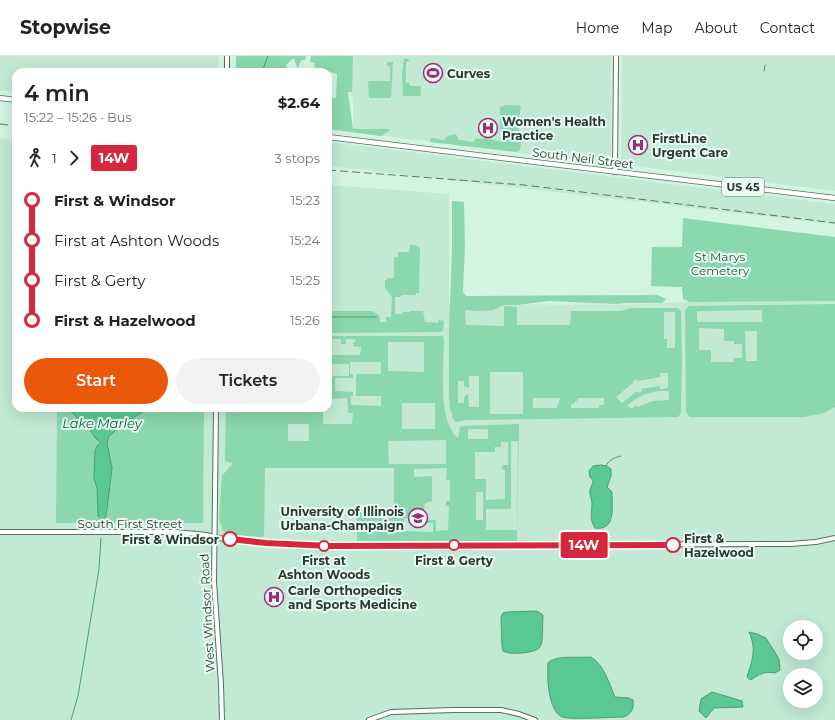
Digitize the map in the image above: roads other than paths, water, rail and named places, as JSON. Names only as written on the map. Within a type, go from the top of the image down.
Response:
[{"type":"main road","points":[[0,98],[12,100]]},
{"type":"main road","name":"South Neil Street","points":[[332,137],[835,198]]},
{"type":"street","points":[[227,56],[227,68]]},
{"type":"street","points":[[615,172],[616,56]]},
{"type":"street","name":"West Windsor Road","points":[[216,412],[214,582],[222,720]]},
{"type":"street","name":"South First Street","points":[[0,532],[176,532],[266,543],[330,546],[790,544],[816,542],[835,538]]},
{"type":"street","points":[[369,720],[391,712],[501,710],[519,714],[535,720]]},
{"type":"water","name":"Lake Marley","points":[[71,412],[142,412],[109,436],[107,443],[112,468],[106,517],[102,519],[98,516],[97,488],[94,479],[95,451],[101,442],[96,439],[87,426]]},
{"type":"water","points":[[593,466],[607,466],[611,469],[611,476],[607,487],[612,492],[612,511],[610,522],[607,526],[595,528],[591,518],[592,503],[590,492],[593,482],[589,471]]},
{"type":"water","points":[[537,611],[543,615],[542,642],[539,648],[537,650],[524,653],[510,653],[503,651],[501,617],[503,613]]},
{"type":"water","points":[[749,632],[766,638],[779,659],[780,670],[775,673],[768,672],[762,674],[751,680],[747,677],[753,655],[753,644]]},
{"type":"water","points":[[591,657],[596,660],[603,669],[615,697],[629,698],[633,700],[631,712],[624,717],[567,718],[562,717],[554,708],[549,693],[548,663],[551,660],[561,658]]},
{"type":"water","points":[[712,692],[742,701],[743,707],[714,708],[706,718],[699,711],[701,699]]},
{"type":"waterway","points":[[264,68],[268,56]]},
{"type":"waterway","points":[[764,71],[765,65]]},
{"type":"waterway","points":[[332,317],[376,317]]},
{"type":"waterway","points":[[606,466],[610,460],[621,456]]},
{"type":"waterway","points":[[71,720],[78,696],[99,569],[101,538]]},
{"type":"railway","points":[[0,124],[12,126]]},
{"type":"railway","points":[[332,170],[524,185],[835,223]]},
{"type":"place","name":"Curves","points":[[433,73]]},
{"type":"place","name":"Women's Health Practice","points":[[488,128]]},
{"type":"place","name":"FirstLine Urgent Care","points":[[638,145]]},
{"type":"place","name":"University of Illinois Urbana-Champaign","points":[[418,518]]},
{"type":"place","name":"First & Windsor","points":[[230,539]]},
{"type":"place","name":"First & Gerty","points":[[454,545]]},
{"type":"place","name":"First & Hazelwood","points":[[673,545]]},
{"type":"place","name":"First at Ashton Woods","points":[[324,546]]},
{"type":"place","name":"Carle Orthopedics and Sports Medicine","points":[[274,597]]},
{"type":"park label","name":"St Marys Cemetery","points":[[720,263]]}]
